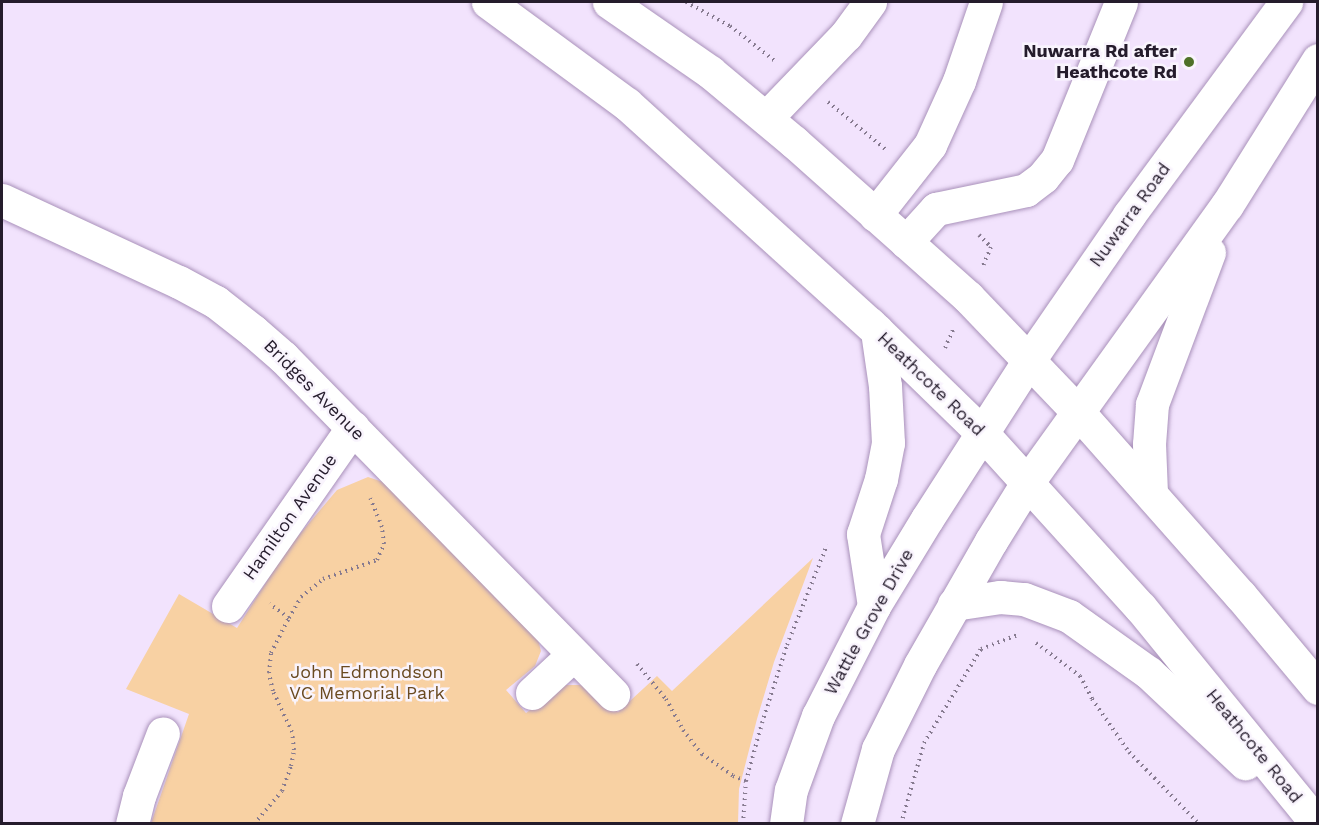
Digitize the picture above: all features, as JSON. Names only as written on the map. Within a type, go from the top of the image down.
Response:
[{"type":"main road","name":"Heathcote Road","points":[[488,2],[627,104],[877,331],[983,434],[1141,608],[1317,824]]},
{"type":"main road","points":[[515,2],[573,64]]},
{"type":"main road","points":[[766,118],[846,35],[870,2]]},
{"type":"main road","points":[[875,215],[930,144],[959,81],[986,2]]},
{"type":"main road","points":[[906,242],[936,209],[1026,190],[1044,177],[1057,160],[1121,2]]},
{"type":"main road","name":"Nuwarra Road","points":[[983,434],[1029,360],[1129,215],[1286,2]]},
{"type":"main road","points":[[620,5],[710,72],[766,118],[968,297],[1078,412],[1317,688]]},
{"type":"main road","points":[[857,824],[878,749],[954,604],[1027,483],[1227,205],[1317,60]]},
{"type":"main road","name":"Bridges Avenue","points":[[2,200],[216,302],[283,357],[613,694]]},
{"type":"main road","points":[[1150,493],[1149,444],[1152,404],[1227,205]]},
{"type":"main road","points":[[874,606],[863,534],[881,479],[888,443],[885,386],[877,331]]},
{"type":"main road","name":"Hamilton Avenue","points":[[235,595],[352,427]]},
{"type":"main road","name":"Wattle Grove Drive","points":[[786,824],[791,790],[818,716],[874,606],[983,434]]},
{"type":"main road","points":[[954,604],[1000,597],[1024,599],[1070,616],[1149,673],[1310,824]]},
{"type":"main road","points":[[532,693],[573,655]]},
{"type":"main road","points":[[132,824],[139,796],[163,733]]},
{"type":"path","points":[[686,2],[729,26],[802,81],[910,170]]},
{"type":"path","points":[[929,382],[991,248],[949,205]]},
{"type":"path","points":[[254,824],[282,791],[294,750],[292,732],[273,691],[269,673],[271,653],[301,597],[323,579],[377,560],[384,544],[382,527],[366,483],[368,468],[378,453]]},
{"type":"path","points":[[743,824],[746,781],[787,645],[828,544]]},
{"type":"path","points":[[235,595],[289,618]]},
{"type":"path","points":[[1018,635],[1024,599]]},
{"type":"path","points":[[901,824],[924,742],[981,649],[1018,635],[1056,656],[1080,676],[1092,699],[1129,752],[1199,824]]},
{"type":"path","points":[[629,658],[646,672],[702,754],[733,776],[746,781]]},
{"type":"green space","name":"John Edmondson VC Memorial Park","points":[[368,477],[395,486],[536,632],[541,651],[535,666],[506,690],[526,713],[565,685],[580,685],[597,691],[618,712],[657,676],[672,691],[813,558],[774,662],[757,719],[739,789],[738,823],[151,823],[189,714],[126,689],[179,594],[237,628],[288,548],[337,490]]},
{"type":"place","name":"Nuwarra Rd after Heathcote Rd","points":[[1189,62]]}]
